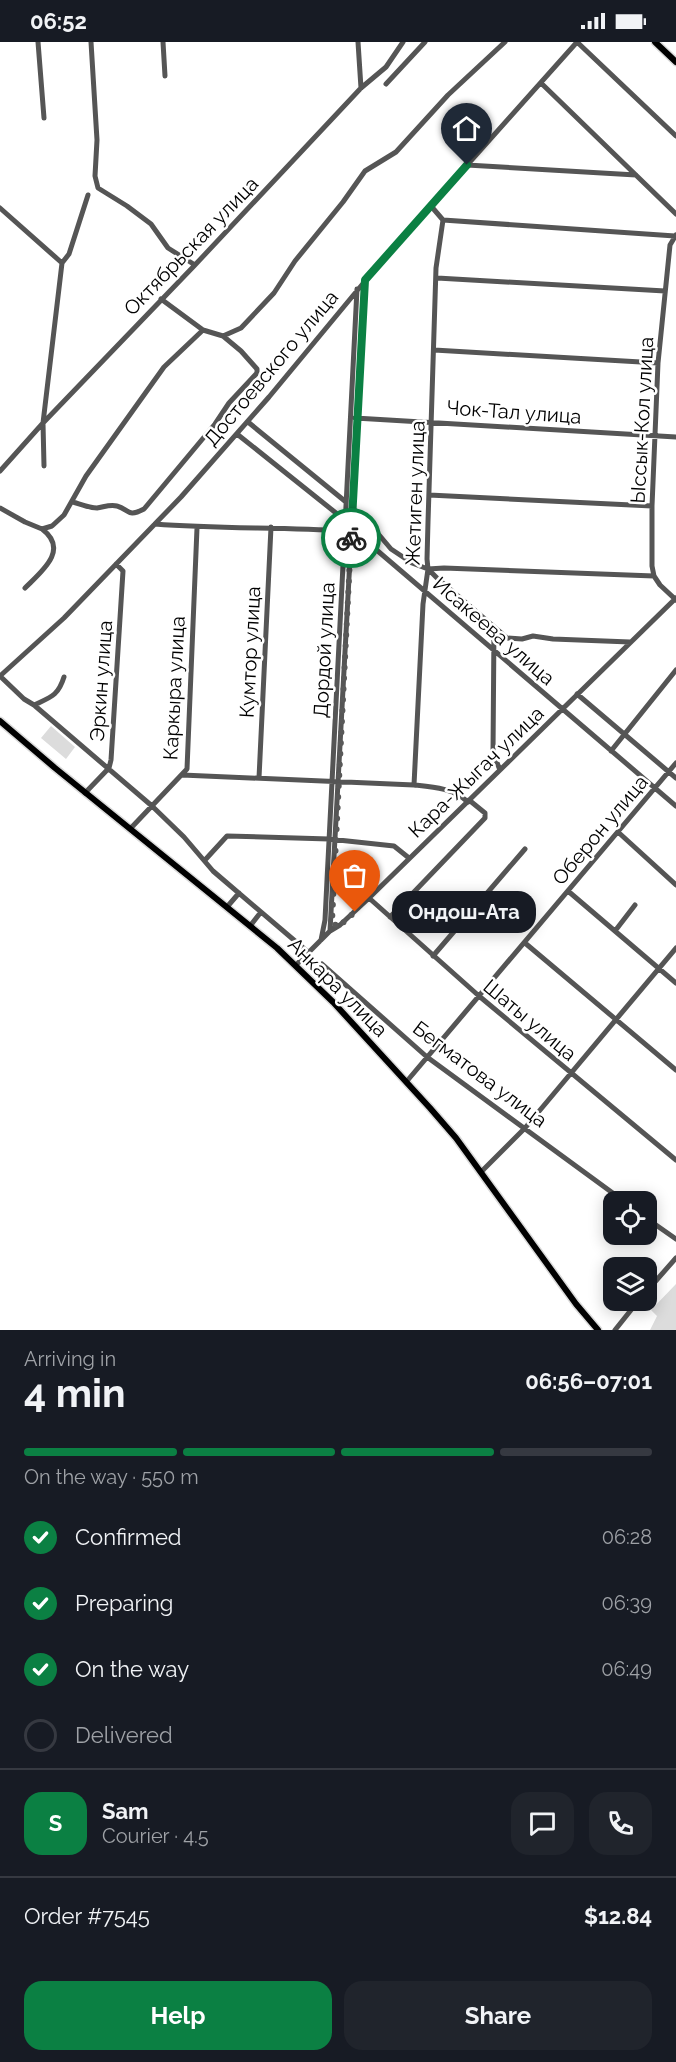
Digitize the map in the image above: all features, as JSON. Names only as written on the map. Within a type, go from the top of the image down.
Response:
[{"type":"main road","points":[[655,42],[676,62]]},
{"type":"main road","name":"Анкара улица","points":[[0,721],[296,965],[406,1081],[456,1138],[576,1304],[598,1330]]},
{"type":"street","points":[[38,42],[44,118]]},
{"type":"street","points":[[92,42],[97,140],[95,176],[98,188],[151,224],[168,248],[195,265]]},
{"type":"street","points":[[163,42],[165,76]]},
{"type":"street","points":[[358,42],[361,88]]},
{"type":"street","name":"Октябрьская улица","points":[[0,471],[361,88],[386,67],[403,42]]},
{"type":"street","points":[[386,84],[425,42]]},
{"type":"street","points":[[224,336],[241,328],[274,293],[295,261],[365,171],[396,152],[448,95],[505,42]]},
{"type":"street","points":[[577,42],[676,136]]},
{"type":"street","name":"Достоевского улица","points":[[0,676],[57,626],[155,524],[248,422],[357,289],[577,42]]},
{"type":"street","points":[[541,83],[676,214]]},
{"type":"street","points":[[467,165],[636,176]]},
{"type":"street","points":[[44,466],[43,423],[62,263],[69,254],[88,195]]},
{"type":"street","points":[[431,206],[443,220],[675,235]]},
{"type":"street","points":[[0,208],[62,263]]},
{"type":"street","name":"Жетиген улица","points":[[414,785],[423,604],[428,569],[437,278],[443,220]]},
{"type":"street","name":"Ыссык-Кол улица","points":[[654,576],[652,506],[658,363],[670,245],[675,235]]},
{"type":"street","points":[[437,278],[665,291]]},
{"type":"street","name":"Дордой улица","points":[[321,940],[339,782],[365,280]]},
{"type":"street","points":[[357,289],[364,295]]},
{"type":"street","name":"Дордой улица","points":[[330,931],[332,922],[332,782],[357,289]]},
{"type":"street","points":[[73,502],[96,508],[107,505],[119,506],[125,512],[134,513],[144,509],[215,424],[229,403],[257,373],[253,364],[224,336],[203,330],[161,299]]},
{"type":"street","points":[[345,303],[353,302],[357,307]]},
{"type":"street","points":[[42,529],[52,526],[64,515],[86,476],[164,366],[203,330]]},
{"type":"street","points":[[434,350],[658,363]]},
{"type":"street","name":"Чок-Тал улица","points":[[350,417],[676,436]]},
{"type":"street","name":"Исакеева улица","points":[[248,422],[353,508],[391,549],[412,563],[428,569],[507,638],[542,636],[553,639],[630,642]]},
{"type":"street","name":"Исакеева улица","points":[[237,434],[346,521],[352,529],[561,710],[676,806]]},
{"type":"street","points":[[256,449],[266,438]]},
{"type":"street","points":[[429,495],[652,506]]},
{"type":"street","points":[[0,508],[42,529],[50,535],[54,542],[54,552],[50,563],[25,588]]},
{"type":"street","points":[[155,524],[197,528],[271,527],[345,531]]},
{"type":"street","name":"Кумтор улица","points":[[259,778],[271,527]]},
{"type":"street","name":"Каркыра улица","points":[[130,829],[187,769],[197,528]]},
{"type":"street","name":"Эркин улица","points":[[85,793],[109,768],[123,571],[116,564]]},
{"type":"street","points":[[428,569],[654,576],[669,595],[676,599]]},
{"type":"street","name":"Кара-Жыгач улица","points":[[296,965],[330,931],[338,927],[369,898],[676,599]]},
{"type":"street","points":[[494,627],[493,753],[500,770]]},
{"type":"street","points":[[611,751],[676,670]]},
{"type":"street","points":[[0,676],[24,699],[34,705],[152,806],[213,871],[308,952]]},
{"type":"street","points":[[34,705],[56,694],[60,690],[64,677]]},
{"type":"street","name":"Исакеева улица","points":[[577,694],[676,778]]},
{"type":"street","name":"Оберон улица","points":[[406,1081],[676,763]]},
{"type":"street","points":[[182,775],[443,788],[458,794],[485,813],[485,818],[390,917]]},
{"type":"street","points":[[618,832],[676,885]]},
{"type":"street","points":[[205,860],[227,836],[333,840],[394,846],[409,858]]},
{"type":"street","points":[[433,956],[525,849]]},
{"type":"street","points":[[568,891],[676,983]]},
{"type":"street","points":[[227,907],[239,893]]},
{"type":"street","name":"Шаты улица","points":[[369,898],[570,1074],[676,1160]]},
{"type":"street","points":[[615,931],[635,905]]},
{"type":"street","points":[[250,926],[261,912]]},
{"type":"street","points":[[332,922],[338,927]]},
{"type":"street","points":[[525,943],[676,1070]]},
{"type":"street","points":[[481,1172],[525,1128],[676,948]]},
{"type":"street","name":"Бегматова улица","points":[[322,964],[427,1057],[610,1191]]},
{"type":"street","points":[[657,1226],[676,1239]]},
{"type":"street","points":[[657,1280],[676,1258]]},
{"type":"street","points":[[615,1330],[630,1311]]},
{"type":"shaded area","points":[[51,726],[75,747],[66,759],[41,738]]},
{"type":"shaded area","points":[[676,1284],[676,1330],[650,1330],[657,1316],[652,1311],[657,1311],[657,1304]]},
{"type":"way so far","points":[[351,538],[332,922],[338,927],[355,912]]},
{"type":"place","name":"Ондош-Ата","points":[[355,912]]},
{"type":"route","points":[[351,538],[365,280],[467,165]]}]
